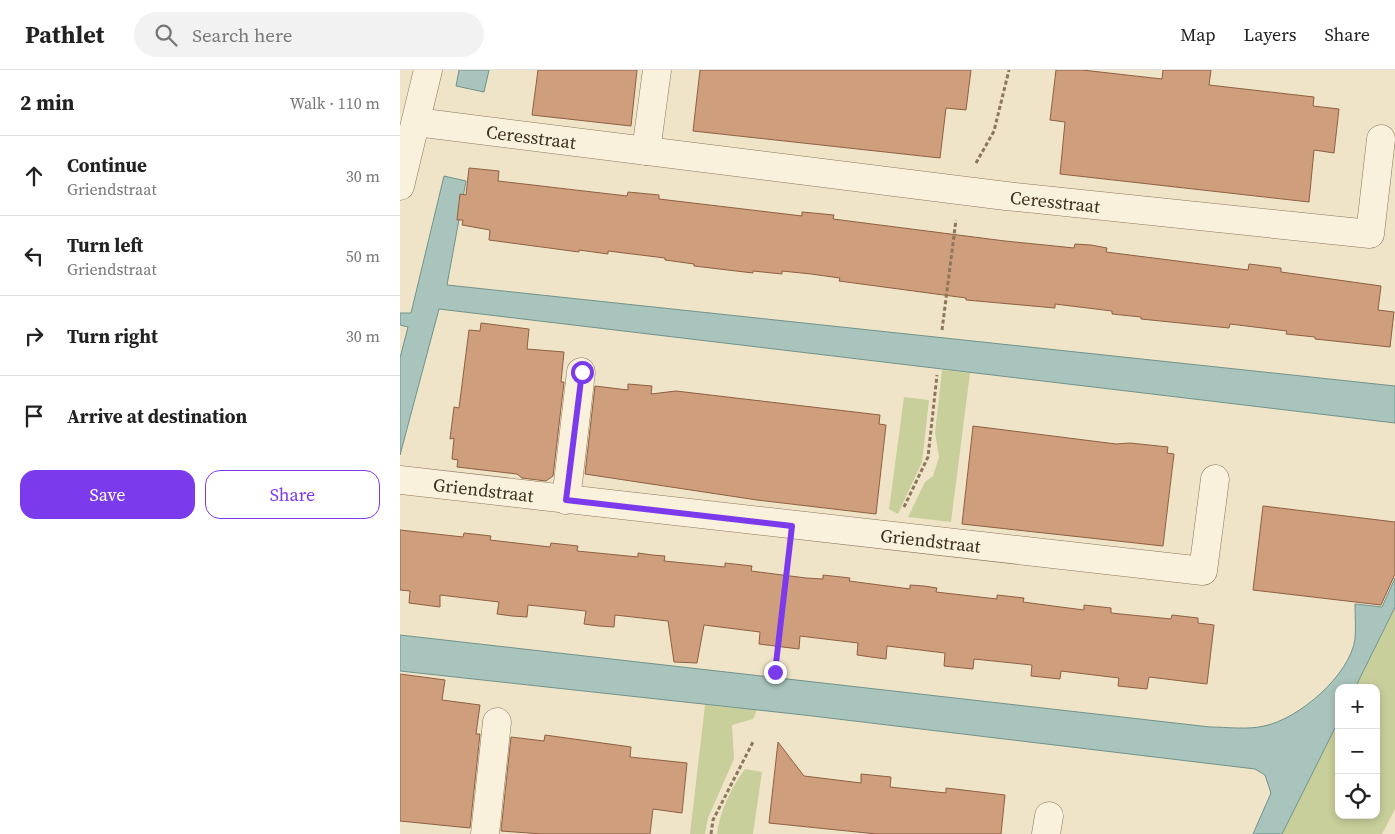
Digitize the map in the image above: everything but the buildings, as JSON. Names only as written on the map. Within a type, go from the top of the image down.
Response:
[{"type":"street","points":[[401,176],[428,70]]},
{"type":"street","points":[[646,151],[657,70]]},
{"type":"street","name":"Ceresstraat","points":[[416,122],[1006,196],[1370,234],[1381,140]]},
{"type":"street","points":[[566,500],[582,372]]},
{"type":"street","name":"Griendstraat","points":[[400,480],[889,537],[1203,571],[1215,479]]},
{"type":"street","points":[[485,834],[497,722]]},
{"type":"path","points":[[889,537],[928,457],[937,375]]},
{"type":"path","points":[[775,672],[792,526]]},
{"type":"path","points":[[711,834],[713,820],[754,740]]},
{"type":"green space","points":[[942,370],[970,373],[951,522],[908,517],[925,482],[933,476],[939,457],[935,433]]},
{"type":"green space","points":[[904,397],[929,400],[922,462],[898,514],[889,509]]},
{"type":"green space","points":[[1395,607],[1395,809],[1382,834],[1282,834],[1335,728],[1335,819],[1380,819],[1380,684],[1357,684]]},
{"type":"green space","points":[[705,705],[757,710],[753,719],[732,725],[734,759],[708,818],[705,834],[690,834]]},
{"type":"green space","points":[[745,769],[762,772],[753,834],[717,834],[727,800]]},
{"type":"water","points":[[459,70],[489,70],[484,92],[456,86]]},
{"type":"water","points":[[444,176],[466,181],[447,285],[1395,386],[1395,423],[439,309],[400,455],[400,358],[408,327],[400,325],[400,313],[411,313]]},
{"type":"water","points":[[1395,578],[1395,607],[1357,684],[1335,684],[1335,728],[1282,834],[1253,834],[1271,793],[1265,775],[1255,769],[804,715],[400,671],[400,635],[1210,727],[1251,728],[1278,722],[1292,715],[1321,693],[1344,667],[1351,653],[1355,639],[1355,604],[1382,607]]},
{"type":"route","points":[[582,372],[566,500],[792,526],[775,672]]}]
